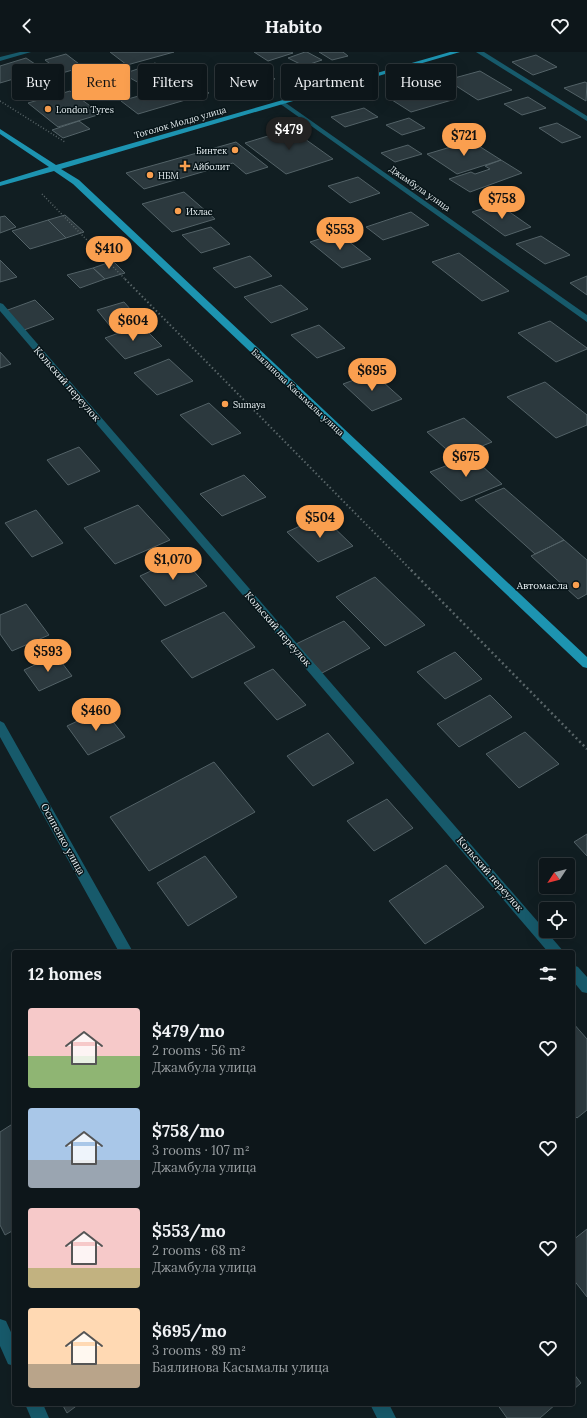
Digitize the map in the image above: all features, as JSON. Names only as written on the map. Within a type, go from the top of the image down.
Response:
[{"type":"main road","name":"Тоголок Молдо улица","points":[[0,184],[457,52]]},
{"type":"main road","name":"Баялинова Касымалы улица","points":[[0,131],[76,182],[587,664]]},
{"type":"street","points":[[0,59],[28,52]]},
{"type":"street","points":[[479,52],[587,119]]},
{"type":"street","name":"Джамбула улица","points":[[281,102],[587,319]]},
{"type":"street","name":"Кольский переулок","points":[[0,306],[555,950]]},
{"type":"street","name":"Осипенко улица","points":[[0,726],[125,950]]},
{"type":"street","points":[[575,973],[587,987]]},
{"type":"street","points":[[0,1327],[12,1354]]},
{"type":"street","points":[[35,1406],[40,1418]]},
{"type":"street","points":[[380,1406],[387,1418]]},
{"type":"path","points":[[0,100],[67,143]]},
{"type":"path","points":[[42,193],[587,749]]},
{"type":"building","points":[[110,52],[174,52],[130,64],[126,64]]},
{"type":"building","points":[[254,52],[291,52],[293,53],[268,61]]},
{"type":"building","points":[[307,52],[322,60],[310,64],[300,64],[288,58]]},
{"type":"building","points":[[319,52],[343,52],[348,56],[332,60]]},
{"type":"building","points":[[66,54],[79,64],[72,64],[72,70],[64,72],[64,64],[50,64],[45,60]]},
{"type":"building","points":[[536,55],[557,67],[533,75],[512,62]]},
{"type":"building","points":[[26,58],[35,64],[12,64],[12,79],[0,83],[0,66]]},
{"type":"building","points":[[138,69],[138,82],[130,78],[130,72]]},
{"type":"building","points":[[480,71],[512,90],[478,100],[456,86],[456,78]]},
{"type":"building","points":[[585,82],[587,83],[586,101],[564,88]]},
{"type":"building","points":[[70,91],[72,92],[72,100],[82,100],[101,114],[58,127],[28,103],[38,100],[64,100],[64,93]]},
{"type":"building","points":[[138,96],[138,100],[185,100],[138,114],[121,101],[130,100],[130,98]]},
{"type":"building","points":[[528,97],[546,108],[522,115],[504,104]]},
{"type":"building","points":[[392,100],[452,100],[411,112]]},
{"type":"building","points":[[364,108],[378,117],[345,127],[331,117]]},
{"type":"building","points":[[409,118],[425,128],[402,135],[386,125]]},
{"type":"building","points":[[79,121],[90,129],[63,138],[52,130]]},
{"type":"building","points":[[557,123],[581,137],[562,143],[539,128]]},
{"type":"building","points":[[291,129],[333,159],[286,174],[245,143]]},
{"type":"building","points":[[471,141],[501,160],[457,174],[427,154]]},
{"type":"building","points":[[236,142],[268,167],[246,174],[233,163],[144,189],[126,173]]},
{"type":"building","points":[[408,145],[422,154],[395,162],[381,153]]},
{"type":"building","points":[[501,160],[522,173],[470,192],[449,179],[471,172],[475,174],[490,169],[485,166]]},
{"type":"building","points":[[358,177],[380,193],[350,203],[328,186]]},
{"type":"building","points":[[184,192],[215,219],[172,232],[142,204]]},
{"type":"building","points":[[498,204],[531,227],[505,236],[472,212]]},
{"type":"building","points":[[411,212],[429,225],[383,240],[366,227]]},
{"type":"building","points":[[65,215],[84,232],[66,238],[48,220]]},
{"type":"building","points":[[5,216],[16,227],[0,233],[0,217]]},
{"type":"building","points":[[48,220],[66,238],[30,249],[12,231]]},
{"type":"building","points":[[211,227],[230,244],[201,253],[182,235]]},
{"type":"building","points":[[338,233],[371,259],[342,268],[310,242]]},
{"type":"building","points":[[541,236],[570,255],[545,264],[516,244]]},
{"type":"building","points":[[459,253],[509,291],[482,301],[432,262]]},
{"type":"building","points":[[250,256],[272,276],[235,288],[213,268]]},
{"type":"building","points":[[0,260],[17,277],[0,282]]},
{"type":"building","points":[[113,261],[125,273],[105,279],[93,268]]},
{"type":"building","points":[[93,268],[105,279],[80,288],[67,275]]},
{"type":"building","points":[[587,276],[587,295],[570,283]]},
{"type":"building","points":[[281,285],[308,309],[271,323],[244,297]]},
{"type":"building","points":[[35,300],[54,319],[24,330],[5,311]]},
{"type":"building","points":[[124,302],[138,318],[110,326],[97,310]]},
{"type":"building","points":[[550,321],[587,349],[556,362],[518,333]]},
{"type":"building","points":[[141,325],[162,346],[125,359],[105,338]]},
{"type":"building","points":[[319,325],[345,348],[317,358],[291,335]]},
{"type":"building","points":[[0,352],[11,364],[0,368]]},
{"type":"building","points":[[169,359],[193,381],[157,395],[134,373]]},
{"type":"building","points":[[373,373],[402,399],[372,411],[343,384]]},
{"type":"building","points":[[545,382],[587,415],[587,425],[556,438],[507,397]]},
{"type":"building","points":[[209,403],[241,433],[212,445],[180,415]]},
{"type":"building","points":[[464,418],[492,442],[455,457],[427,432]]},
{"type":"building","points":[[79,447],[100,471],[68,485],[47,460]]},
{"type":"building","points":[[471,456],[502,484],[461,501],[430,472]]},
{"type":"building","points":[[244,475],[266,497],[222,516],[200,494]]},
{"type":"building","points":[[504,488],[564,540],[535,554],[475,500]]},
{"type":"building","points":[[138,505],[170,540],[115,564],[84,528]]},
{"type":"building","points":[[36,510],[63,543],[32,557],[5,523]]},
{"type":"building","points":[[322,516],[353,546],[318,562],[287,532]]},
{"type":"building","points":[[564,540],[587,560],[587,594],[578,599],[531,556]]},
{"type":"building","points":[[181,557],[207,586],[165,606],[140,576]]},
{"type":"building","points":[[375,577],[425,625],[385,646],[336,597]]},
{"type":"building","points":[[26,604],[49,635],[12,651],[0,634],[0,615]]},
{"type":"building","points":[[224,612],[255,647],[192,678],[161,641]]},
{"type":"building","points":[[344,621],[370,648],[322,673],[296,644]]},
{"type":"building","points":[[455,652],[482,679],[445,699],[417,672]]},
{"type":"building","points":[[56,655],[72,676],[39,691],[24,670]]},
{"type":"building","points":[[273,669],[306,705],[277,720],[244,683]]},
{"type":"building","points":[[490,695],[512,717],[459,747],[437,724]]},
{"type":"building","points":[[103,709],[125,737],[88,755],[67,726]]},
{"type":"building","points":[[525,732],[559,764],[519,788],[486,754]]},
{"type":"building","points":[[328,733],[354,763],[313,786],[287,756]]},
{"type":"building","points":[[214,762],[255,812],[149,871],[110,817]]},
{"type":"building","points":[[387,799],[413,828],[374,851],[347,821]]},
{"type":"building","points":[[587,834],[587,856],[574,842]]},
{"type":"building","points":[[205,856],[237,897],[188,926],[157,883]]},
{"type":"building","points":[[446,865],[484,907],[425,944],[389,901]]},
{"type":"building","points":[[575,1025],[587,1039],[587,1110],[577,1118],[575,1116]]},
{"type":"building","points":[[12,1124],[12,1231],[5,1235],[0,1225],[0,1132]]},
{"type":"building","points":[[587,1229],[587,1297],[575,1282],[575,1238]]},
{"type":"building","points":[[575,1376],[581,1383],[575,1388]]},
{"type":"building","points":[[63,1406],[76,1406],[67,1413]]},
{"type":"building","points":[[498,1406],[554,1406],[540,1418],[507,1418]]},
{"type":"place","name":"London Tyres","points":[[48,109]]},
{"type":"place","name":"Бинтек","points":[[235,150]]},
{"type":"place","name":"Айболит","points":[[185,166]]},
{"type":"place","name":"НБМ","points":[[150,175]]},
{"type":"place","name":"Ихлас","points":[[178,211]]},
{"type":"place","name":"Sumaya","points":[[225,404]]},
{"type":"place","name":"Автомасла","points":[[576,585]]}]
